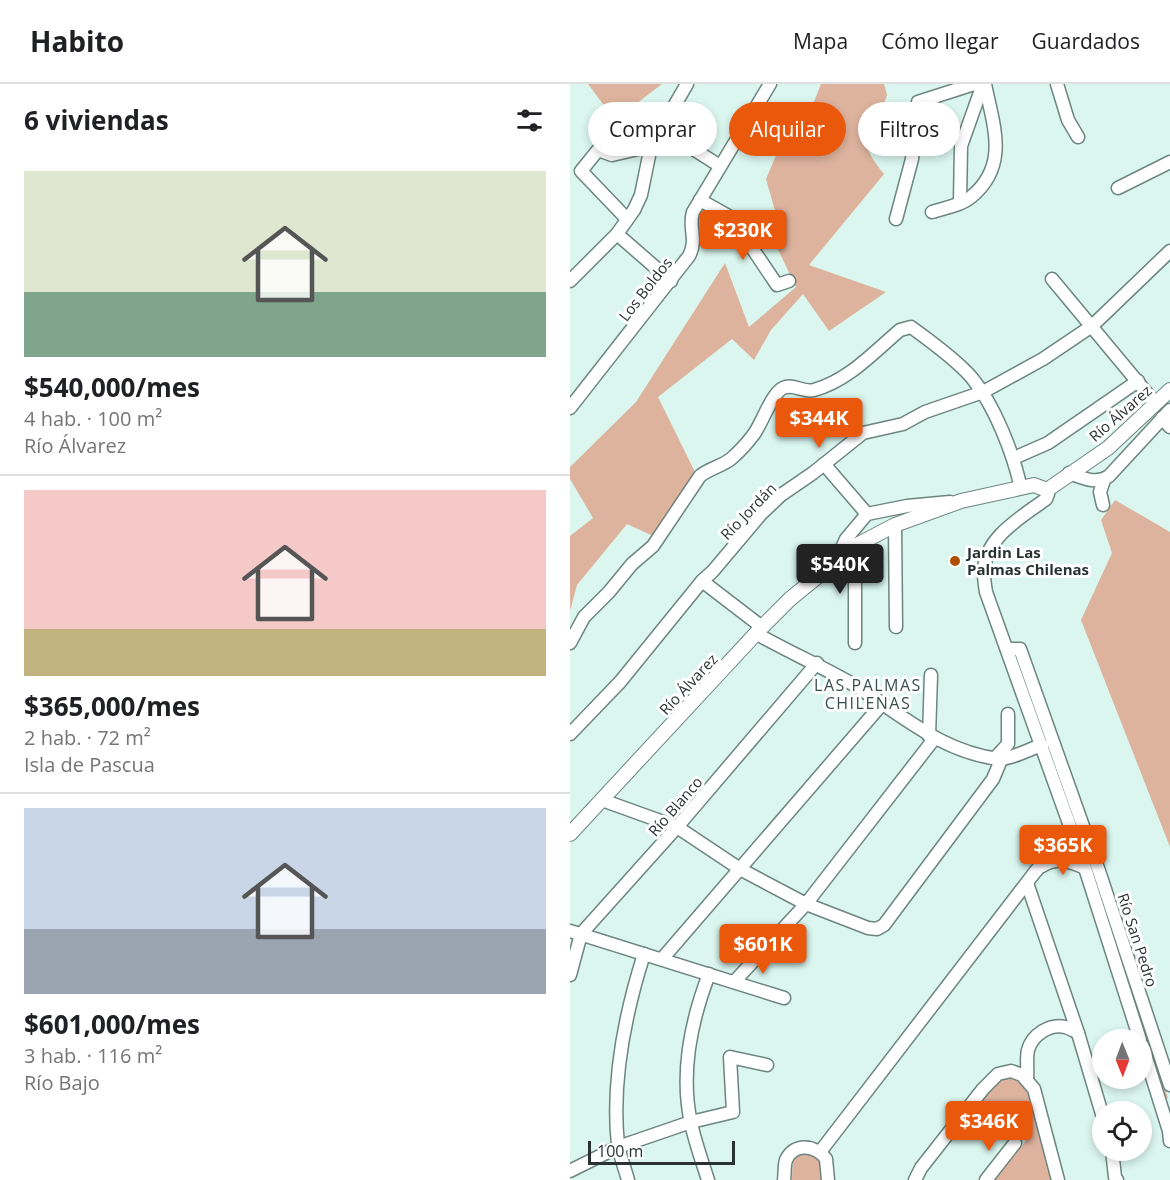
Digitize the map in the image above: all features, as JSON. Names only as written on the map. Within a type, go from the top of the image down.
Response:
[{"type":"street","points":[[676,102],[687,84]]},
{"type":"street","name":"Los Boldos","points":[[570,408],[693,249],[691,217],[770,84]]},
{"type":"street","points":[[896,219],[912,159],[918,102],[960,86],[974,84]]},
{"type":"street","points":[[932,212],[970,198],[994,167],[996,138],[984,84]]},
{"type":"street","points":[[960,202],[961,146],[984,84]]},
{"type":"street","points":[[1057,84],[1068,120],[1077,137]]},
{"type":"street","points":[[593,156],[581,171],[627,219]]},
{"type":"street","points":[[570,281],[617,234],[627,219],[640,195],[649,156]]},
{"type":"street","points":[[704,156],[720,166]]},
{"type":"street","points":[[1118,188],[1170,162]]},
{"type":"street","points":[[700,200],[732,218],[777,285],[789,281]]},
{"type":"street","points":[[617,234],[671,280]]},
{"type":"street","name":"Río Jordán","points":[[570,734],[620,682],[702,581],[761,514],[781,495],[824,465],[863,433],[903,424],[925,412],[983,392],[1042,359],[1092,326],[1170,251]]},
{"type":"street","points":[[1052,279],[1164,415],[1104,480],[1100,492],[1103,505]]},
{"type":"street","points":[[570,643],[584,617],[632,564],[652,546],[700,476],[709,469],[731,459],[754,433],[777,392],[784,387],[794,386],[804,391],[812,391],[851,373],[900,330],[911,327],[970,375],[983,392],[1014,458],[1022,488]]},
{"type":"street","points":[[1014,458],[1048,443],[1138,381]]},
{"type":"street","name":"Río Álvarez","points":[[836,562],[846,539],[867,514],[907,506],[961,501],[1034,485],[1047,490],[1108,448],[1164,415],[1170,390]]},
{"type":"street","points":[[824,465],[867,514]]},
{"type":"street","points":[[1069,473],[1090,480],[1104,480]]},
{"type":"street","name":"Río San Pedro","points":[[1047,490],[1046,499],[1006,529],[992,546],[984,571],[986,592],[1071,830],[1091,871],[1170,1085]]},
{"type":"street","name":"Río Álvarez","points":[[570,834],[790,599],[855,546],[895,525],[961,501]]},
{"type":"street","points":[[895,525],[896,627]]},
{"type":"street","points":[[855,546],[855,643]]},
{"type":"street","points":[[702,581],[786,650],[817,663],[932,737],[998,759],[1042,745]]},
{"type":"street","name":"Río San Pedro","points":[[1007,649],[1020,649],[1091,871],[1137,1029]]},
{"type":"street","name":"Río Blanco","points":[[570,975],[576,932],[677,827],[817,663]]},
{"type":"street","points":[[734,982],[806,904],[932,737],[931,675]]},
{"type":"street","points":[[662,959],[882,704]]},
{"type":"street","points":[[602,800],[677,827],[740,868],[806,904],[868,928],[877,929],[884,925],[993,779],[998,759],[1008,744],[1008,714]]},
{"type":"street","points":[[820,1152],[1027,883],[1071,830]]},
{"type":"street","points":[[1041,866],[1055,860],[1064,860],[1091,871]]},
{"type":"street","points":[[1027,883],[1078,1033],[1098,1101]]},
{"type":"street","points":[[576,932],[784,998]]},
{"type":"street","points":[[628,1180],[618,1147],[617,1103],[620,1058],[629,1005],[644,954]]},
{"type":"street","points":[[708,1180],[691,1122],[687,1089],[690,1039],[698,1005],[709,974]]},
{"type":"street","points":[[1028,1079],[1028,1050],[1033,1040],[1052,1027],[1065,1027],[1078,1033]]},
{"type":"street","points":[[570,1171],[618,1147],[691,1122],[733,1112],[730,1057],[767,1065]]},
{"type":"street","points":[[915,1180],[921,1168],[983,1089],[998,1074],[1011,1071],[1028,1079],[1034,1089],[1058,1180]]},
{"type":"street","points":[[1152,1077],[1170,1134]]},
{"type":"street","points":[[987,1180],[1015,1143]]},
{"type":"street","points":[[784,1180],[785,1165],[793,1152],[806,1147],[820,1152],[828,1163],[828,1180]]},
{"type":"street","points":[[1113,1161],[1115,1177],[1118,1180]]},
{"type":"shaded area","points":[[588,84],[662,84],[638,102],[602,102]]},
{"type":"shaded area","points":[[821,84],[884,84],[887,95],[885,102],[858,102],[858,156],[872,156],[884,174],[809,265],[886,292],[829,331],[803,294],[771,330],[754,360],[732,339],[658,397],[694,470],[696,480],[655,537],[627,524],[577,585],[570,611],[570,536],[593,518],[570,479],[570,467],[636,402],[725,263],[749,327],[796,287],[771,235],[776,214],[766,179],[776,156],[846,156],[846,102],[814,102]]},
{"type":"shaded area","points":[[1115,500],[1170,532],[1170,847],[1081,620],[1112,553],[1101,520]]},
{"type":"shaded area","points":[[1127,970],[1146,1029],[1143,1029],[1124,971]]},
{"type":"shaded area","points":[[1152,1048],[1168,1098],[1165,1099],[1152,1058]]},
{"type":"shaded area","points":[[1015,1076],[1031,1089],[1052,1180],[994,1180],[1028,1138],[979,1098],[996,1078]]},
{"type":"shaded area","points":[[810,1152],[821,1160],[823,1180],[792,1180],[794,1160],[799,1155]]},
{"type":"place","name":"Jardin Las Palmas Chilenas","points":[[955,561]]},
{"type":"district","name":"LAS PALMAS CHILENAS","points":[[868,694]]}]
